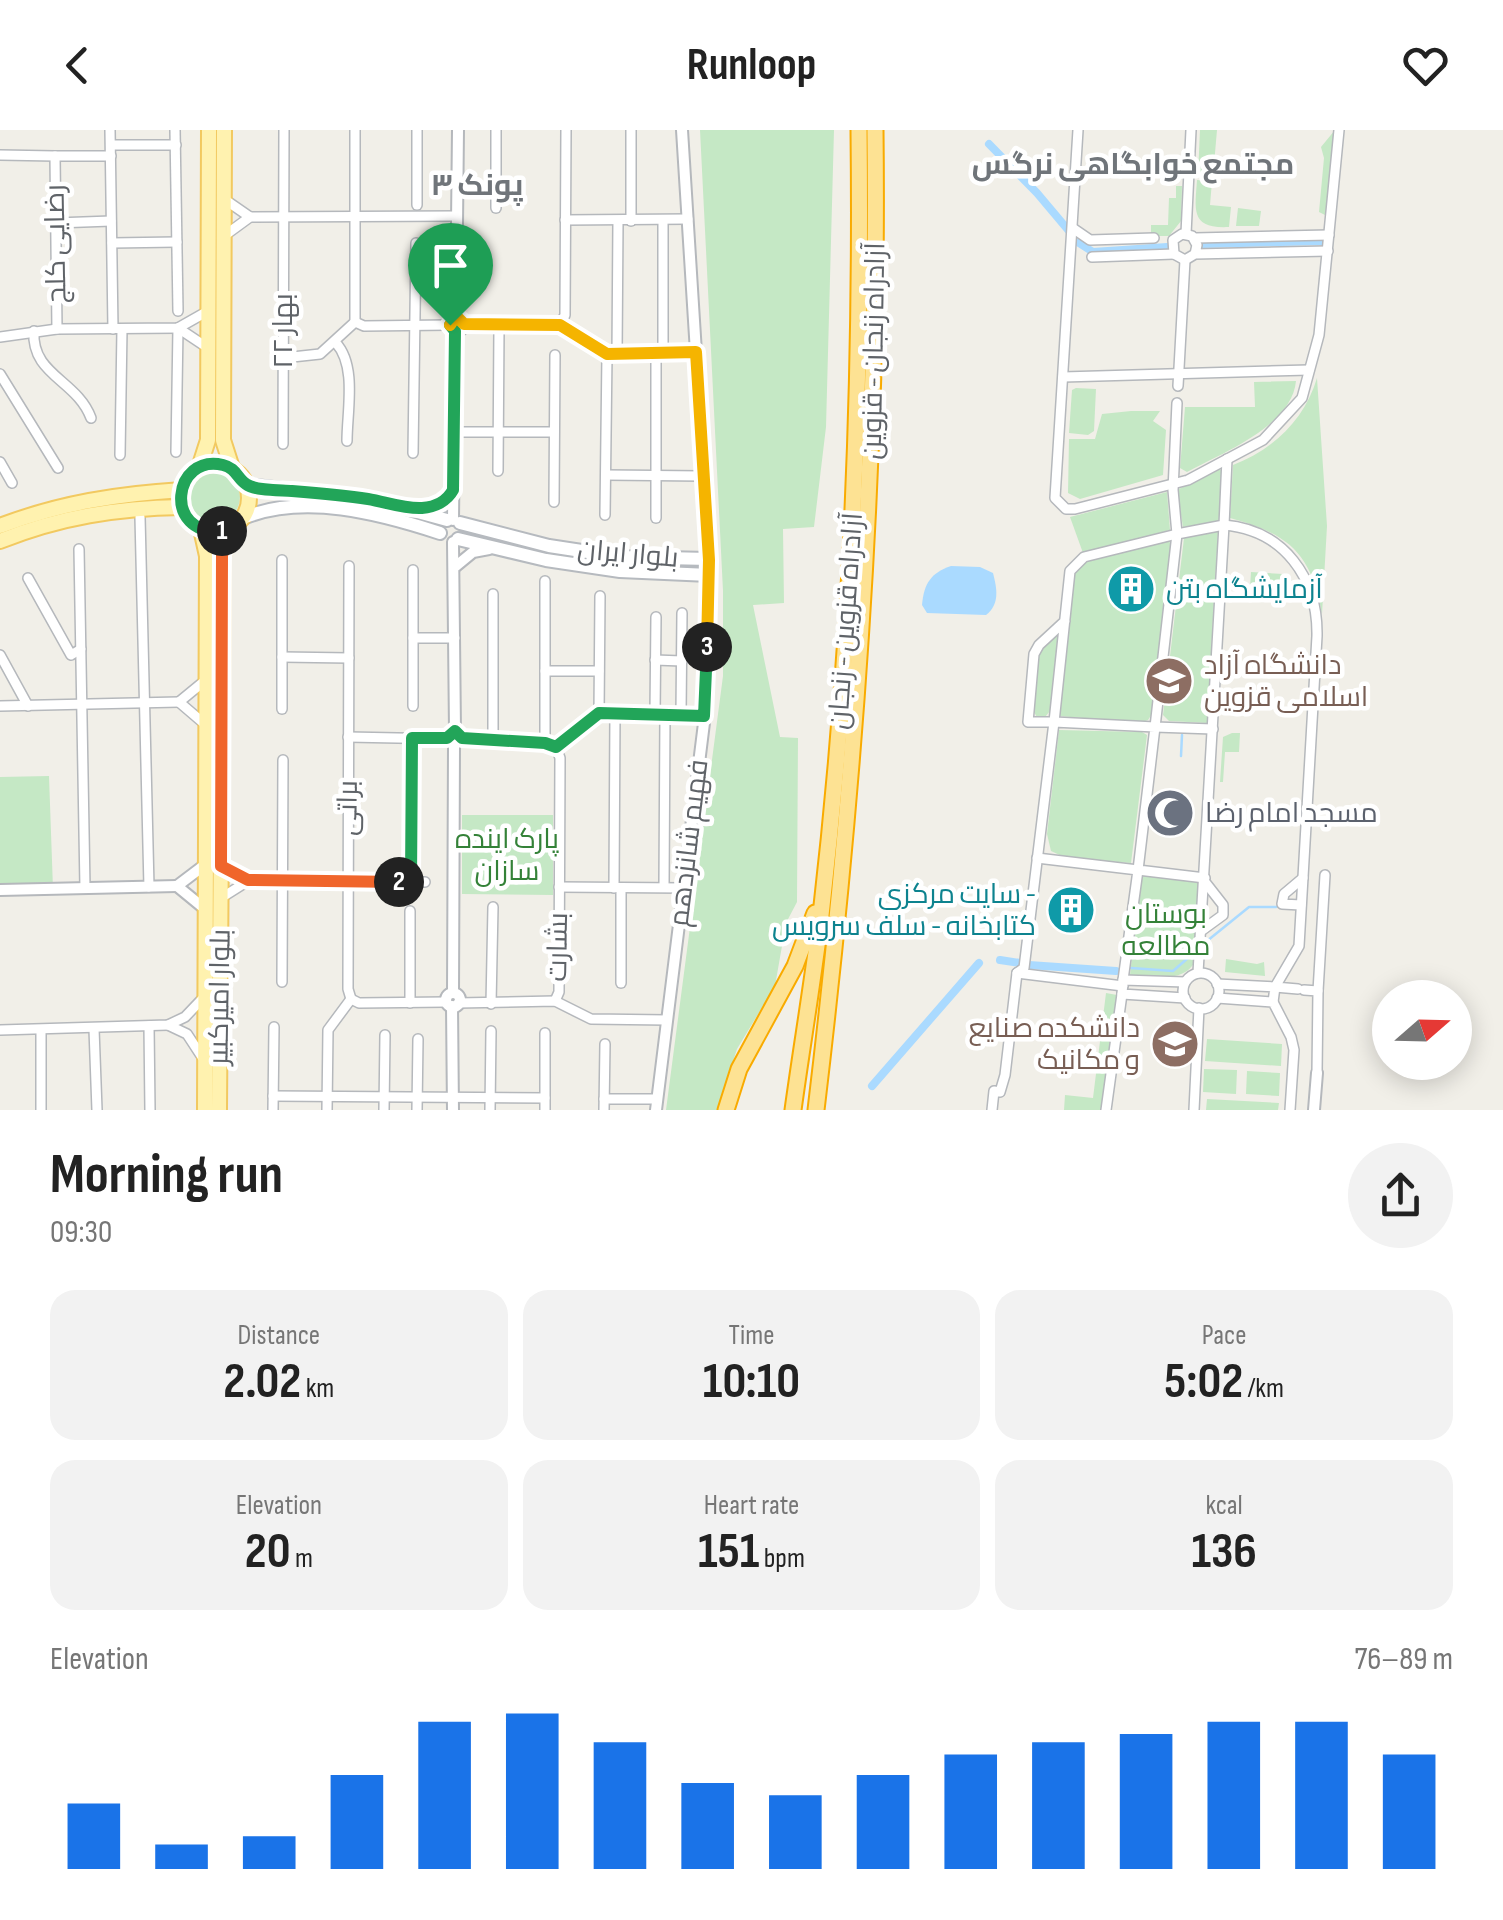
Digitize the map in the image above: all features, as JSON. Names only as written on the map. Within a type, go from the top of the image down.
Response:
[{"type":"highway","name":"آزادراه قزوین - زنجان","points":[[793,1110],[822,896],[839,723],[854,498],[858,130]]},
{"type":"highway","name":"آزادراه زنجان - قزوین","points":[[816,1110],[856,726],[870,499],[876,130]]},
{"type":"highway","points":[[726,1110],[739,1070],[796,966],[822,896]]},
{"type":"main road","points":[[199,468],[208,440],[210,130]]},
{"type":"main road","points":[[224,130],[222,440],[232,468],[247,485],[249,496],[238,522]]},
{"type":"main road","points":[[232,468],[210,464],[185,481],[182,507],[192,524],[200,529],[212,532],[270,507],[332,508],[405,522],[440,534],[446,541],[456,541],[462,532],[453,521],[441,525],[440,534]]},
{"type":"main road","name":"بلوار ایران","points":[[247,485],[334,494],[409,508],[549,546],[621,557],[709,560],[709,575],[620,572],[456,541]]},
{"type":"main road","points":[[0,526],[59,506],[113,494],[182,490]]},
{"type":"main road","points":[[0,541],[95,513],[182,507]]},
{"type":"main road","name":"بلوار امیرکبیر","points":[[206,1110],[205,908],[214,865],[222,555],[238,522]]},
{"type":"main road","name":"بلوار امیرکبیر","points":[[200,529],[207,556],[207,726],[214,865],[221,898],[219,1110]]},
{"type":"street","points":[[110,130],[120,455]]},
{"type":"street","points":[[176,130],[178,311]]},
{"type":"street","name":"بهار ۲۲","points":[[282,444],[284,130]]},
{"type":"street","points":[[283,358],[320,354],[356,322],[354,130]]},
{"type":"street","points":[[417,130],[418,206]]},
{"type":"street","points":[[453,521],[458,130]]},
{"type":"street","points":[[496,130],[496,208]]},
{"type":"street","points":[[560,325],[565,314],[566,130]]},
{"type":"street","points":[[631,221],[632,130]]},
{"type":"street","points":[[682,130],[709,560]]},
{"type":"street","points":[[1078,130],[1055,498],[1066,508],[1075,509],[1173,484],[1227,459],[1263,440],[1302,398],[1319,335],[1339,130]]},
{"type":"street","points":[[1191,130],[1190,236],[1198,245],[1195,254]]},
{"type":"street","name":"رضایی کلج","points":[[57,329],[55,156],[176,145]]},
{"type":"street","points":[[0,154],[55,156]]},
{"type":"street","points":[[224,199],[250,218]]},
{"type":"street","points":[[224,236],[250,218],[457,216]]},
{"type":"street","points":[[565,220],[688,219]]},
{"type":"street","points":[[56,223],[112,220]]},
{"type":"street","points":[[605,515],[618,221]]},
{"type":"street","points":[[656,518],[664,221]]},
{"type":"street","points":[[1074,228],[1090,240],[1154,238]]},
{"type":"street","points":[[1174,254],[1173,240],[1190,236],[1330,234]]},
{"type":"street","points":[[112,243],[177,242]]},
{"type":"street","points":[[413,452],[416,243]]},
{"type":"street","points":[[1185,260],[1195,254],[1328,251]]},
{"type":"street","points":[[1092,257],[1174,254],[1185,260]]},
{"type":"street","points":[[1178,386],[1185,260]]},
{"type":"street","points":[[0,321],[3,336],[57,329],[178,328],[208,311]]},
{"type":"street","points":[[356,322],[364,326],[560,325],[612,355],[696,352]]},
{"type":"street","points":[[498,470],[499,327]]},
{"type":"street","points":[[178,328],[208,348]]},
{"type":"street","points":[[176,452],[178,328]]},
{"type":"street","points":[[34,331],[39,359],[77,392],[90,418]]},
{"type":"street","points":[[336,342],[345,353],[348,366],[347,441]]},
{"type":"street","points":[[554,502],[555,355]]},
{"type":"street","points":[[1062,376],[1309,370]]},
{"type":"street","points":[[0,374],[58,468]]},
{"type":"street","points":[[1106,1110],[1177,534],[1173,484],[1178,403]]},
{"type":"street","points":[[454,432],[554,432]]},
{"type":"street","points":[[1198,973],[1227,459]]},
{"type":"street","points":[[0,462],[12,483]]},
{"type":"street","points":[[606,474],[702,476]]},
{"type":"street","points":[[409,508],[440,503],[453,490]]},
{"type":"street","points":[[140,516],[149,886]]},
{"type":"street","points":[[992,1110],[994,1091],[1000,1092],[1005,1075],[1017,974],[1024,968],[1070,570],[1084,557],[1224,525],[1254,530],[1275,541],[1307,578],[1315,602],[1317,636],[1299,946],[1275,987],[1272,1002],[1294,1050],[1290,1110]]},
{"type":"street","points":[[453,1110],[456,541]]},
{"type":"street","points":[[456,566],[473,552],[495,548]]},
{"type":"street","points":[[80,549],[85,888]]},
{"type":"street","points":[[282,560],[282,709]]},
{"type":"street","name":"براتی","points":[[349,566],[347,882],[351,999]]},
{"type":"street","points":[[413,706],[414,570]]},
{"type":"street","name":"فهیم شانزدهم","points":[[656,1105],[704,716],[709,575]]},
{"type":"street","points":[[28,578],[71,655],[81,649]]},
{"type":"street","name":"بشارت","points":[[546,581],[545,671],[550,745],[560,758],[555,1001]]},
{"type":"street","points":[[492,738],[493,594]]},
{"type":"street","points":[[599,713],[600,596]]},
{"type":"street","points":[[682,613],[682,714]]},
{"type":"street","points":[[656,617],[664,887]]},
{"type":"street","points":[[1065,621],[1038,645],[1034,654],[1028,722],[1213,729]]},
{"type":"street","points":[[413,638],[455,638]]},
{"type":"street","points":[[0,655],[28,706]]},
{"type":"street","points":[[282,657],[349,658]]},
{"type":"street","points":[[656,660],[682,661]]},
{"type":"street","points":[[545,671],[600,671]]},
{"type":"street","points":[[0,706],[179,702],[207,680]]},
{"type":"street","points":[[179,702],[207,726]]},
{"type":"street","points":[[348,737],[492,738],[550,745],[599,713],[704,716]]},
{"type":"street","points":[[615,713],[620,983]]},
{"type":"street","points":[[411,882],[412,738]]},
{"type":"street","points":[[282,982],[283,760]]},
{"type":"street","points":[[1037,858],[1205,880],[1224,905],[1223,915],[1201,930]]},
{"type":"street","points":[[0,890],[177,886],[214,865],[248,880],[425,882]]},
{"type":"street","points":[[1314,1110],[1325,876]]},
{"type":"street","points":[[1302,905],[1282,904],[1284,894],[1303,878]]},
{"type":"street","points":[[221,898],[248,880]]},
{"type":"street","points":[[177,886],[205,908]]},
{"type":"street","points":[[559,887],[683,888]]},
{"type":"street","points":[[490,1004],[493,906]]},
{"type":"street","points":[[410,911],[410,1003]]},
{"type":"street","points":[[1017,974],[1185,998],[1199,1008],[1209,1006],[1217,998],[1217,984],[1210,975],[1198,973],[1185,982],[1123,987]]},
{"type":"street","points":[[1185,982],[1185,998]]},
{"type":"street","points":[[1217,984],[1318,990]]},
{"type":"street","points":[[0,1030],[168,1025],[185,1017],[206,994]]},
{"type":"street","points":[[1217,998],[1272,1002]]},
{"type":"street","points":[[327,1110],[328,1030],[351,999],[490,1004],[555,1001],[591,1019],[667,1020]]},
{"type":"street","points":[[1194,1110],[1199,1008]]},
{"type":"street","points":[[168,1025],[187,1034],[206,1063]]},
{"type":"street","points":[[148,1026],[150,1110]]},
{"type":"street","points":[[273,1110],[274,1027]]},
{"type":"street","points":[[94,1028],[97,1110]]},
{"type":"street","points":[[41,1030],[41,1110]]},
{"type":"street","points":[[490,1031],[490,1110]]},
{"type":"street","points":[[544,1110],[545,1033]]},
{"type":"street","points":[[384,1110],[385,1035]]},
{"type":"street","points":[[417,1110],[418,1040]]},
{"type":"street","points":[[604,1044],[604,1104],[656,1105]]},
{"type":"street","points":[[273,1096],[545,1098]]},
{"type":"green space","points":[[700,130],[834,130],[826,427],[814,527],[783,529],[784,603],[753,605],[780,737],[798,738],[797,902],[786,923],[775,986],[737,1049],[717,1110],[666,1110],[723,676],[723,591]]},
{"type":"green space","points":[[1200,130],[1217,130],[1213,176],[1198,175]]},
{"type":"green space","points":[[1335,130],[1327,216],[1319,212],[1324,158],[1321,147]]},
{"type":"green space","points":[[1197,180],[1212,181],[1210,205],[1231,207],[1229,227],[1201,221],[1196,209]]},
{"type":"green space","points":[[1176,186],[1182,186],[1181,221],[1169,236],[1151,236],[1151,225],[1168,225],[1169,198],[1176,198]]},
{"type":"green space","points":[[1238,208],[1261,211],[1259,226],[1236,226]]},
{"type":"green space","points":[[1317,378],[1327,526],[1322,614],[1311,575],[1294,549],[1267,531],[1230,518],[1233,465],[1261,451],[1286,431],[1304,407]]},
{"type":"green space","points":[[1296,381],[1292,397],[1269,425],[1187,472],[1180,468],[1185,407],[1255,407],[1254,382]]},
{"type":"green space","points":[[1096,389],[1094,431],[1088,435],[1069,433],[1072,390]]},
{"type":"green space","points":[[1160,411],[1153,421],[1166,430],[1163,475],[1080,499],[1068,493],[1069,439],[1095,439],[1102,414]]},
{"type":"green space","points":[[1219,469],[1221,521],[1183,527],[1177,490]]},
{"type":"green space","points":[[215,472],[233,479],[240,497],[233,515],[215,522],[197,515],[190,497],[197,479]]},
{"type":"green space","points":[[1167,492],[1170,530],[1083,553],[1070,517]]},
{"type":"green space","points":[[1218,532],[1207,723],[1169,721],[1163,715],[1184,538]]},
{"type":"green space","points":[[1166,540],[1173,549],[1152,714],[1140,723],[1059,716],[1074,572],[1084,562]]},
{"type":"green space","points":[[1251,572],[1283,574],[1282,591],[1250,588]]},
{"type":"green space","points":[[1058,632],[1050,711],[1045,717],[1037,717],[1032,709],[1038,655]]},
{"type":"green space","points":[[1059,730],[1147,735],[1131,863],[1066,858],[1051,851],[1047,834]]},
{"type":"green space","points":[[1240,733],[1239,752],[1225,752],[1220,782],[1223,737]]},
{"type":"green space","points":[[49,776],[53,889],[0,890],[0,777]]},
{"type":"green space","name":"پارک اینده سازان","points":[[462,815],[553,815],[553,895],[462,894]]},
{"type":"green space","name":"بوستان مطالعه","points":[[1141,875],[1200,882],[1197,957],[1186,972],[1159,977],[1130,975]]},
{"type":"green space","points":[[1226,959],[1264,962],[1265,976],[1225,972]]},
{"type":"green space","points":[[1106,993],[1117,995],[1103,1110],[1064,1110],[1065,1095],[1093,1098]]},
{"type":"green space","points":[[1207,1039],[1282,1044],[1281,1066],[1205,1061]]},
{"type":"green space","points":[[1204,1069],[1237,1070],[1236,1094],[1203,1092]]},
{"type":"green space","points":[[1247,1071],[1280,1073],[1279,1096],[1246,1094]]},
{"type":"green space","points":[[1207,1099],[1279,1103],[1278,1110],[1206,1110]]},
{"type":"water","points":[[951,566],[980,567],[993,573],[995,601],[986,615],[927,613],[922,605],[927,585],[938,572]]},
{"type":"waterway","points":[[989,144],[1069,231]]},
{"type":"waterway","points":[[1202,244],[1323,241]]},
{"type":"waterway","points":[[1079,243],[1093,252],[1167,247]]},
{"type":"waterway","points":[[1181,756],[1182,735]]},
{"type":"waterway","points":[[1207,941],[1249,907],[1276,907]]},
{"type":"waterway","points":[[1131,968],[1173,971],[1196,951]]},
{"type":"waterway","points":[[1000,960],[1020,963]]},
{"type":"waterway","points":[[872,1086],[979,963]]},
{"type":"waterway","points":[[1029,965],[1116,971]]},
{"type":"place","name":"آزمایشگاه بتن","points":[[1131,589]]},
{"type":"place","name":"دانشگاه آزاد اسلامی قزوین","points":[[1169,681]]},
{"type":"place","name":"مسجد امام رضا","points":[[1170,813]]},
{"type":"place","name":"سایت مرکزی - کتابخانه - سلف سرویس","points":[[1071,910]]},
{"type":"place","name":"دانشکده صنایع و مکانیک","points":[[1175,1044]]},
{"type":"district","name":"مجتمع خوابگاهی نرگس","points":[[1133,165]]},
{"type":"district","name":"پونک ۳","points":[[477,186]]},
{"type":"route","points":[[456,316],[464,324],[560,325],[607,354],[696,352],[709,560],[704,716],[599,713],[556,747],[462,738],[455,731],[447,738],[412,738],[411,882],[248,880],[221,866],[222,555],[234,526],[212,532],[192,524],[182,507],[185,481],[199,468],[221,464],[232,468],[247,485],[334,494],[409,508],[440,503],[453,490],[455,331],[450,325],[456,316]]}]
